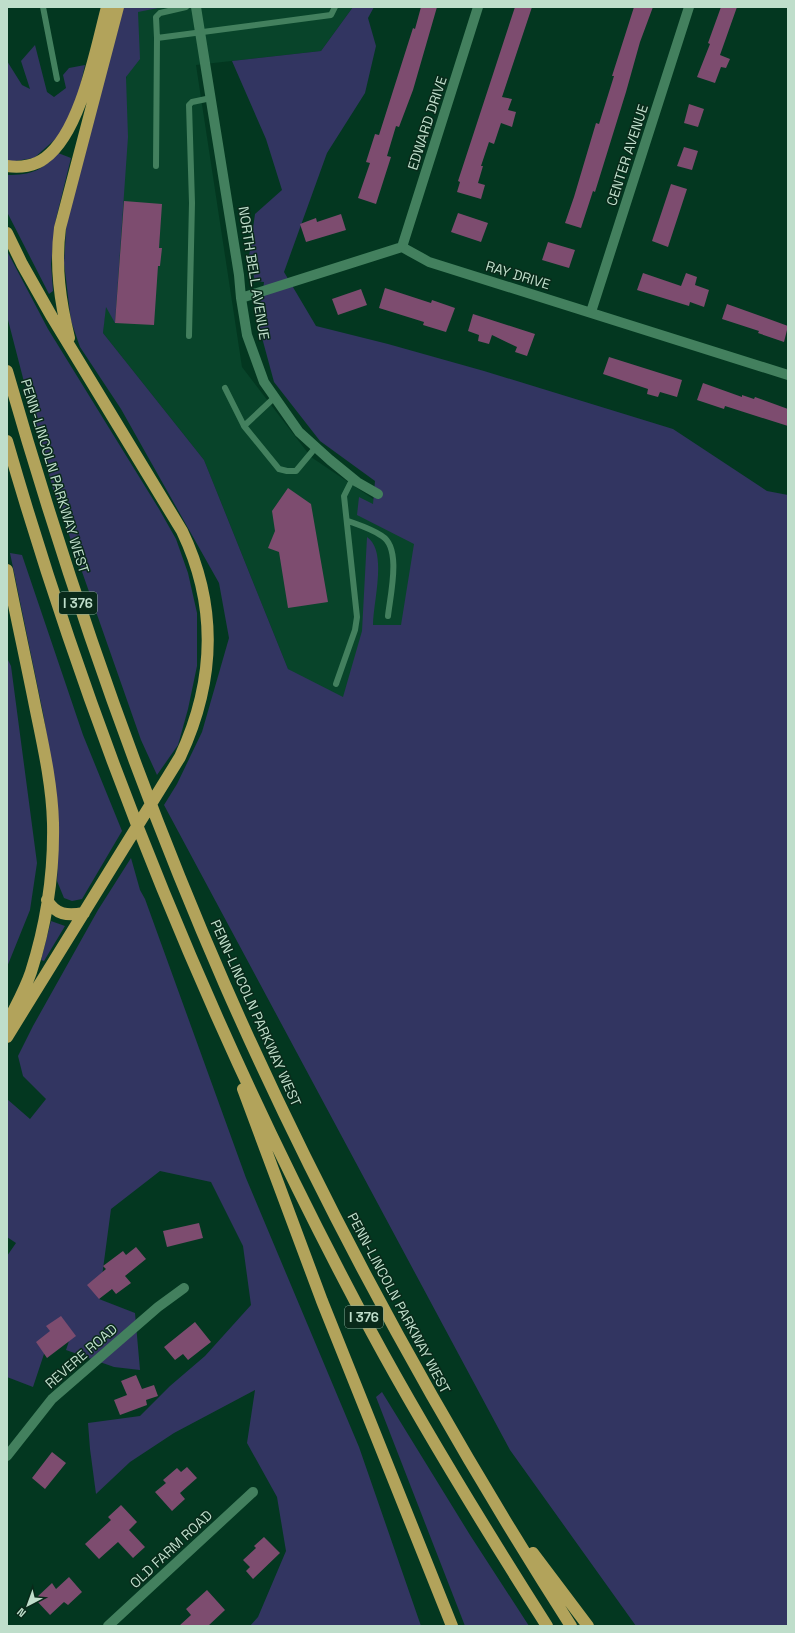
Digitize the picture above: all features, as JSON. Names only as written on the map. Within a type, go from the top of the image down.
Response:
[{"type":"highway","points":[[7,166],[20,167],[38,163],[52,152],[62,139],[80,102],[107,7]]},
{"type":"highway","points":[[72,348],[64,316],[58,279],[57,262],[60,228],[118,7]]},
{"type":"highway","points":[[7,234],[37,291],[176,519],[190,548],[202,586],[208,627],[206,670],[194,724],[180,757],[7,1037]]},
{"type":"highway","name":"PENN-LINCOLN PARKWAY WEST","points":[[7,371],[58,544],[117,716],[183,885],[226,986],[268,1079],[348,1242],[392,1325],[485,1488],[571,1626]]},
{"type":"highway","name":"I 376","points":[[7,441],[45,565],[102,730],[144,840],[208,994],[287,1167],[373,1335],[463,1492],[547,1626]]},
{"type":"highway","points":[[7,570],[42,744],[51,798],[53,846],[47,900],[37,951],[30,972],[7,1024]]},
{"type":"highway","points":[[47,900],[54,909],[63,914],[73,915],[84,913]]},
{"type":"highway","points":[[208,994],[303,1251],[452,1626]]},
{"type":"highway","points":[[485,1488],[588,1626]]},
{"type":"street","name":"NORTH BELL AVENUE","points":[[196,7],[239,275],[241,298],[250,342],[264,382],[299,432],[330,460],[353,478],[378,494]]},
{"type":"street","name":"EDWARD DRIVE","points":[[402,247],[478,7]]},
{"type":"street","name":"CENTER AVENUE","points":[[591,312],[689,7]]},
{"type":"street","points":[[241,298],[402,247]]},
{"type":"street","name":"RAY DRIVE","points":[[402,247],[429,262],[788,375]]},
{"type":"street","name":"REVERE ROAD","points":[[7,1456],[52,1400],[158,1307],[184,1288]]},
{"type":"street","name":"OLD FARM ROAD","points":[[108,1626],[253,1492]]},
{"type":"lane","points":[[43,7],[57,79]]},
{"type":"lane","points":[[156,166],[156,17],[160,13],[186,7]]},
{"type":"lane","points":[[157,38],[331,15],[335,7]]},
{"type":"lane","points":[[188,336],[192,203],[189,105],[192,102],[211,98]]},
{"type":"lane","points":[[225,388],[244,426],[279,469],[288,472],[296,471],[316,447]]},
{"type":"lane","points":[[244,426],[275,397]]},
{"type":"lane","points":[[336,684],[355,630],[357,616],[348,521],[344,496],[353,478]]},
{"type":"lane","points":[[348,521],[383,536],[391,546],[394,559],[388,616]]},
{"type":"shaded area","points":[[123,7],[163,7],[138,12],[140,59],[126,77],[128,137],[115,323],[106,307],[103,333],[204,460],[288,669],[343,697],[362,631],[367,537],[373,544],[377,553],[378,565],[373,625],[401,625],[414,544],[357,515],[359,497],[373,504],[375,481],[320,441],[274,382],[254,308],[262,299],[264,282],[255,281],[249,257],[255,214],[282,190],[266,139],[232,61],[321,51],[353,7],[374,7],[368,18],[376,46],[365,93],[327,153],[284,272],[316,326],[388,344],[484,371],[673,429],[767,491],[788,495],[788,1626],[636,1626],[510,1450],[164,805],[177,784],[202,732],[229,638],[219,583],[121,409],[80,347],[71,321],[64,263],[67,214]]},
{"type":"shaded area","points":[[139,7],[353,7],[321,51],[196,65],[242,367],[311,457],[397,515],[440,547],[401,745],[288,669],[204,460],[103,333],[132,13]]},
{"type":"shaded area","points":[[35,45],[47,92],[54,97],[66,88],[63,75],[69,68],[85,65],[80,87],[82,112],[60,135],[34,158],[9,162],[7,161],[7,61],[22,85],[30,89],[21,61]]},
{"type":"shaded area","points":[[58,153],[71,158],[56,219],[51,264],[53,291],[49,294],[7,212],[7,175],[36,171]]},
{"type":"shaded area","points":[[7,251],[48,329],[176,539],[188,573],[197,613],[197,666],[188,709],[178,745],[157,775],[141,740],[53,489],[7,316]]},
{"type":"shaded area","points":[[10,553],[22,555],[83,735],[122,831],[82,899],[72,901],[64,898],[57,881],[58,858],[53,774],[43,713]]},
{"type":"shaded area","points":[[7,658],[11,666],[37,863],[30,910],[7,967]]},
{"type":"shaded area","points":[[131,858],[140,890],[145,899],[246,1178],[359,1447],[421,1626],[250,1626],[258,1617],[286,1551],[277,1497],[247,1443],[255,1390],[174,1433],[130,1462],[96,1494],[88,1423],[140,1416],[170,1386],[205,1356],[251,1305],[243,1246],[211,1182],[160,1171],[111,1209],[99,1299],[135,1313],[140,1370],[114,1367],[66,1350],[69,1341],[44,1354],[33,1387],[7,1377],[7,1256],[16,1243],[7,1237],[7,1099],[30,1119],[46,1099],[23,1076],[18,1056],[33,1026],[98,910]]},
{"type":"shaded area","points":[[51,921],[65,926],[44,961],[41,960]]},
{"type":"shaded area","points":[[382,1392],[470,1535],[529,1626],[465,1626],[376,1397]]},
{"type":"building","points":[[421,7],[437,7],[413,90],[399,127],[396,126],[387,156],[391,157],[376,204],[358,198],[370,163],[366,162],[375,134],[379,135]]},
{"type":"building","points":[[515,7],[532,7],[502,97],[512,99],[508,110],[516,112],[512,127],[501,123],[494,144],[489,142],[481,166],[483,166],[478,183],[485,185],[481,199],[457,192],[460,182],[458,181]]},
{"type":"building","points":[[634,7],[653,7],[640,42],[595,192],[593,191],[581,228],[565,223],[596,123],[599,124],[614,76],[612,76]]},
{"type":"building","points":[[721,7],[737,7],[720,55],[730,59],[726,68],[721,67],[715,83],[697,77],[710,44],[708,43]]},
{"type":"building","points":[[689,104],[704,109],[698,127],[684,123]]},
{"type":"building","points":[[684,147],[698,151],[692,170],[677,166]]},
{"type":"building","points":[[671,184],[687,189],[668,247],[652,241]]},
{"type":"building","points":[[124,201],[162,204],[159,248],[162,248],[160,266],[158,266],[154,325],[115,323]]},
{"type":"building","points":[[458,213],[488,223],[481,242],[451,232]]},
{"type":"building","points":[[341,214],[346,230],[306,242],[300,224],[316,218],[317,222]]},
{"type":"building","points":[[548,242],[575,250],[569,268],[542,260]]},
{"type":"building","points":[[643,273],[681,286],[686,273],[697,277],[695,285],[709,290],[704,307],[690,302],[689,306],[637,290]]},
{"type":"building","points":[[385,288],[431,303],[432,300],[455,308],[446,332],[423,325],[424,322],[379,308]]},
{"type":"building","points":[[361,289],[367,305],[338,315],[332,299]]},
{"type":"building","points":[[727,304],[788,326],[784,342],[758,333],[759,331],[722,319]]},
{"type":"building","points":[[473,314],[535,334],[527,356],[515,352],[517,347],[492,335],[489,344],[478,341],[479,335],[468,331]]},
{"type":"building","points":[[609,357],[682,380],[677,397],[660,392],[658,397],[647,394],[648,389],[603,374]]},
{"type":"building","points":[[703,383],[742,397],[742,395],[754,399],[755,397],[788,409],[788,426],[725,406],[724,409],[697,400]]},
{"type":"building","points":[[288,488],[311,504],[328,602],[288,608],[279,552],[268,548],[275,531],[272,511]]},
{"type":"building","points":[[199,1223],[203,1238],[167,1247],[163,1231]]},
{"type":"building","points":[[136,1247],[146,1259],[125,1276],[131,1283],[116,1294],[112,1289],[99,1299],[87,1285],[106,1269],[103,1266],[123,1251],[126,1255]]},
{"type":"building","points":[[61,1316],[76,1336],[47,1358],[36,1342],[50,1331],[46,1326]]},
{"type":"building","points":[[195,1322],[211,1342],[188,1360],[183,1354],[175,1360],[164,1347]]},
{"type":"building","points":[[136,1375],[142,1389],[154,1385],[158,1396],[146,1400],[147,1405],[120,1415],[114,1400],[127,1395],[121,1381]]},
{"type":"building","points":[[52,1452],[66,1463],[45,1489],[32,1478]]},
{"type":"building","points":[[187,1467],[197,1478],[180,1493],[185,1499],[172,1511],[155,1492],[166,1483],[163,1480],[177,1468],[181,1472]]},
{"type":"building","points":[[121,1505],[137,1522],[129,1530],[145,1547],[133,1558],[118,1542],[99,1559],[85,1544],[111,1520],[108,1517]]},
{"type":"building","points":[[264,1537],[280,1553],[253,1579],[246,1571],[250,1567],[243,1560],[256,1548],[254,1546]]},
{"type":"building","points":[[69,1577],[82,1592],[68,1605],[64,1602],[50,1615],[35,1599],[52,1583],[56,1589]]},
{"type":"building","points":[[207,1590],[225,1610],[208,1626],[179,1626],[191,1615],[186,1609]]}]
